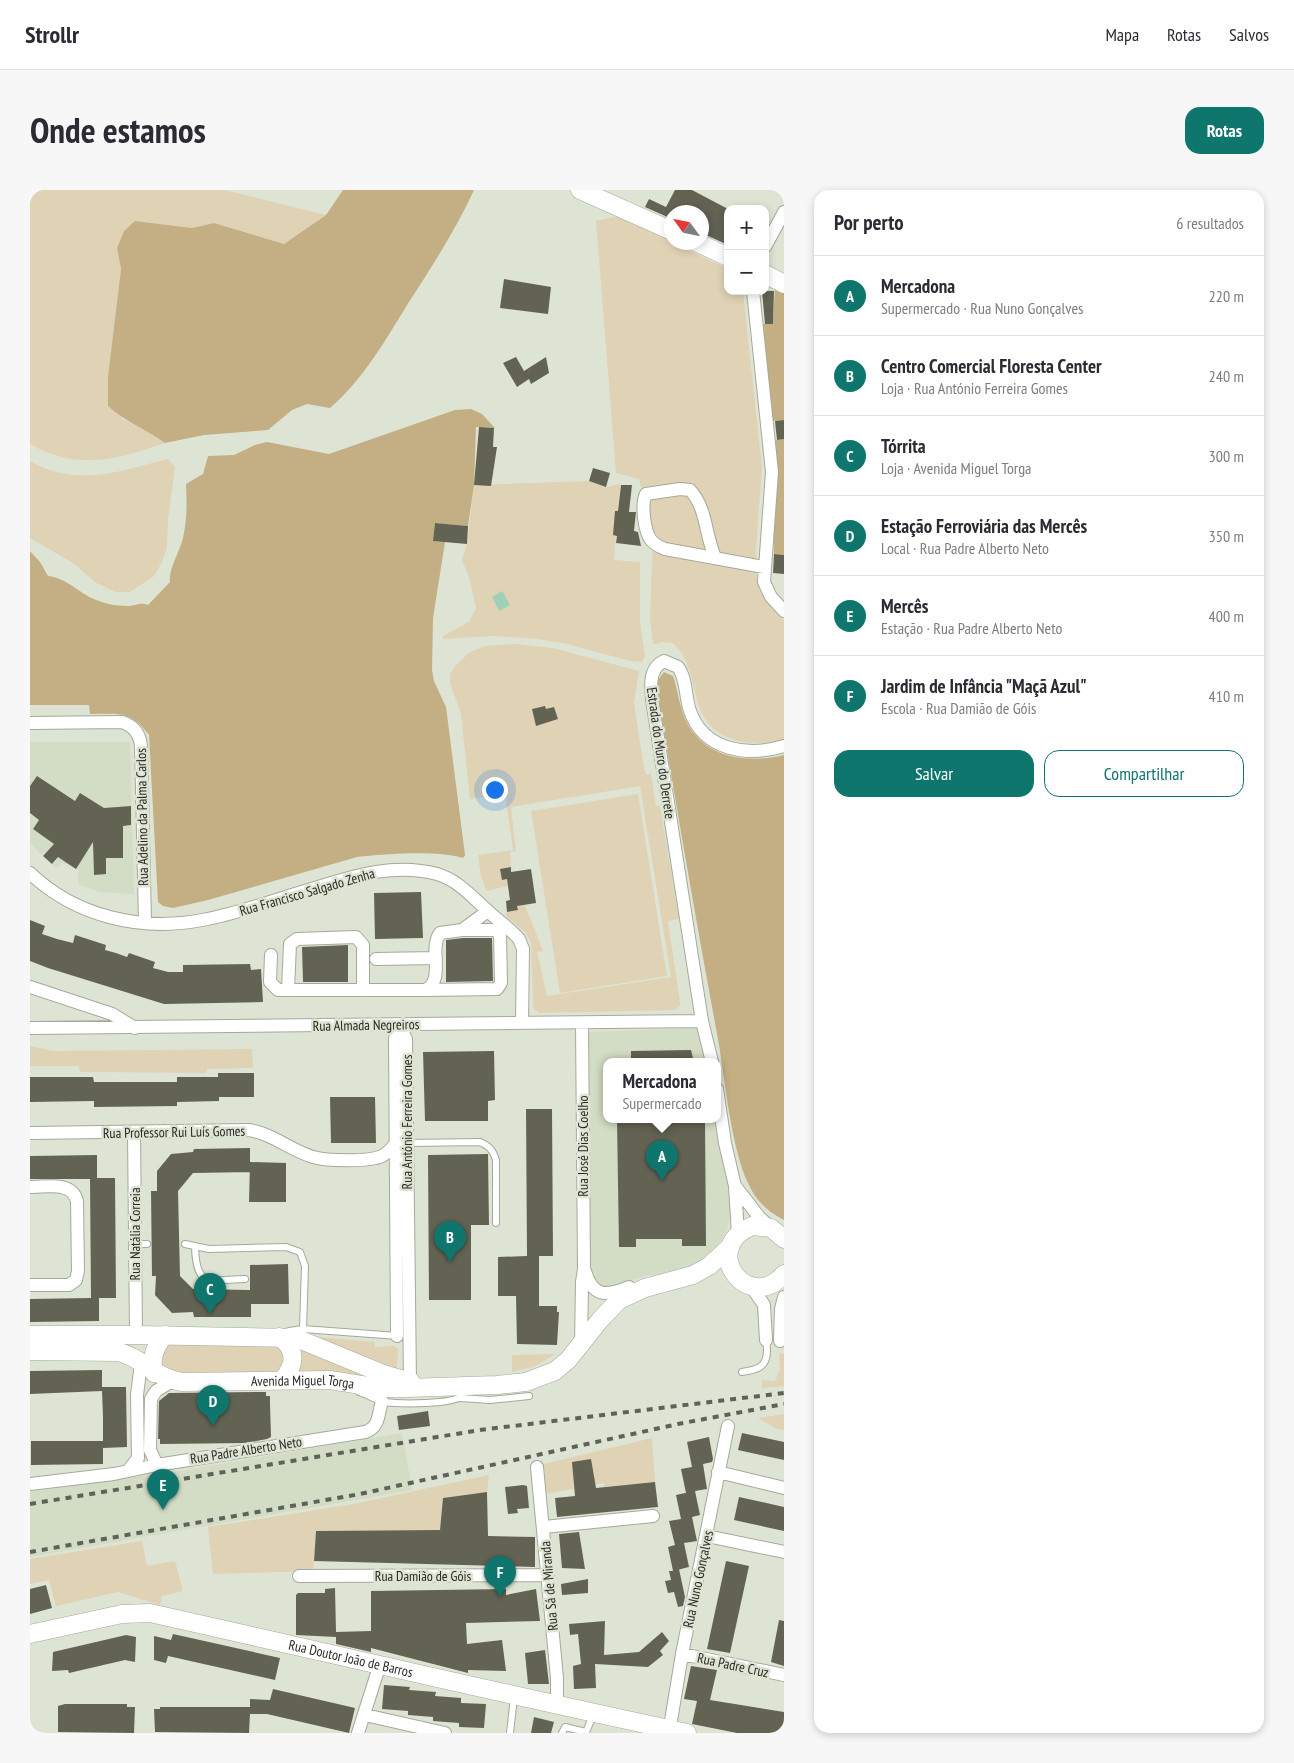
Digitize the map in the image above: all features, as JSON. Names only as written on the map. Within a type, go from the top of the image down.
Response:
[{"type":"street","points":[[580,190],[664,227]]},
{"type":"street","points":[[769,240],[784,212]]},
{"type":"street","points":[[709,248],[724,255]]},
{"type":"street","points":[[769,276],[784,284]]},
{"type":"street","points":[[753,295],[772,472],[764,582],[767,590],[784,611]]},
{"type":"street","points":[[716,557],[705,530],[702,508],[698,499],[690,490],[680,489],[646,494],[642,502],[650,540],[665,549],[764,567]]},
{"type":"street","name":"Estrada do Muro do Derrete","points":[[702,1021],[653,706],[651,679],[656,667],[664,661],[678,667],[683,678],[693,720],[712,740],[734,750],[746,752],[784,746]]},
{"type":"street","name":"Rua Adelino da Palma Carlos","points":[[30,723],[122,722],[131,726],[138,735],[141,746],[145,922]]},
{"type":"street","name":"Rua Francisco Salgado Zenha","points":[[30,873],[52,893],[76,907],[119,918],[145,922],[202,920],[364,873],[394,870],[425,872],[448,878],[465,889],[516,936],[522,946],[522,1024]]},
{"type":"street","points":[[462,930],[488,912]]},
{"type":"street","points":[[272,955],[272,985],[278,990],[425,990],[497,989],[501,983],[500,934],[495,930],[462,930],[440,933],[436,940],[435,977],[430,987],[425,990]]},
{"type":"street","points":[[288,990],[290,944],[297,938],[356,937],[363,945],[363,990]]},
{"type":"street","points":[[376,960],[436,958]]},
{"type":"street","points":[[30,987],[121,1017],[135,1028]]},
{"type":"street","points":[[88,1028],[96,1009]]},
{"type":"street","points":[[702,1021],[711,1058]]},
{"type":"street","name":"Rua Almada Negreiros","points":[[30,1028],[702,1021]]},
{"type":"street","name":"Rua José Dias Coelho","points":[[581,1346],[584,1269],[582,1023]]},
{"type":"street","name":"Rua António Ferreira Gomes","points":[[399,1025],[395,1039],[402,1143],[410,1382]]},
{"type":"street","points":[[721,1116],[725,1143],[736,1186],[734,1241],[729,1266],[764,1305]]},
{"type":"street","name":"Rua Professor Rui Luís Gomes","points":[[30,1133],[249,1130],[273,1137],[314,1158],[334,1160],[375,1158],[402,1143]]},
{"type":"street","name":"Rua Natália Correia","points":[[134,1132],[141,1244],[136,1334]]},
{"type":"street","points":[[736,1186],[759,1218],[778,1234]]},
{"type":"street","points":[[30,1187],[67,1187],[75,1192],[77,1201],[78,1272],[76,1280],[69,1285],[30,1285]]},
{"type":"street","points":[[734,1241],[752,1226],[778,1234]]},
{"type":"street","name":"Avenida Miguel Torga","points":[[693,1275],[709,1266],[734,1241]]},
{"type":"street","name":"Rua José Dias Coelho","points":[[584,1269],[594,1290],[606,1294],[646,1282],[661,1283]]},
{"type":"street","name":"Avenida Miguel Torga","points":[[30,1335],[136,1334],[279,1336],[296,1338],[410,1382],[462,1392],[541,1378],[562,1365],[581,1346],[600,1320],[619,1300],[632,1292],[693,1275],[712,1274],[745,1283],[768,1286],[781,1277]]},
{"type":"street","points":[[766,1340],[764,1305],[781,1277]]},
{"type":"street","points":[[782,1341],[781,1309],[784,1297]]},
{"type":"street","points":[[128,1471],[138,1458],[137,1395],[147,1368],[152,1365],[154,1350],[165,1335]]},
{"type":"street","points":[[279,1336],[286,1342],[293,1355],[290,1370],[282,1380]]},
{"type":"street","name":"Avenida Miguel Torga","points":[[30,1351],[119,1352],[129,1354],[147,1368],[172,1381],[330,1380],[380,1388],[432,1386]]},
{"type":"street","points":[[157,1465],[150,1450],[151,1399],[156,1391],[172,1381]]},
{"type":"street","name":"Rua Padre Alberto Neto","points":[[30,1484],[128,1471],[365,1432],[376,1423],[382,1401]]},
{"type":"street","name":"Rua Nuno Gonçalves","points":[[669,1731],[682,1654],[728,1426]]},
{"type":"street","name":"Rua Sá de Miranda","points":[[537,1466],[557,1678],[556,1705]]},
{"type":"street","points":[[718,1472],[784,1488]]},
{"type":"street","points":[[544,1527],[653,1516]]},
{"type":"street","points":[[707,1536],[784,1552]]},
{"type":"street","name":"Rua Damião de Góis","points":[[299,1576],[548,1575]]},
{"type":"street","name":"Rua Doutor João de Barros","points":[[30,1634],[122,1614],[150,1613],[669,1731],[688,1733]]},
{"type":"street","name":"Rua Padre Cruz","points":[[682,1654],[784,1676]]},
{"type":"street","points":[[358,1733],[380,1664]]},
{"type":"street","points":[[365,1715],[445,1733]]},
{"type":"lane","points":[[402,1143],[480,1142],[487,1145],[493,1151],[496,1160],[496,1224]]},
{"type":"lane","points":[[185,1244],[209,1249],[286,1248],[300,1252],[305,1266],[303,1329]]},
{"type":"lane","points":[[196,1246],[196,1268],[200,1276],[208,1280],[245,1279]]},
{"type":"lane","points":[[279,1336],[290,1330],[303,1329],[408,1338]]},
{"type":"lane","points":[[742,1372],[758,1370],[762,1366],[767,1354],[766,1340],[782,1341]]},
{"type":"lane","points":[[317,1380],[382,1401],[409,1404],[456,1401],[462,1392],[471,1400],[529,1396]]},
{"type":"lane","points":[[510,1733],[515,1696]]},
{"type":"lane","points":[[562,1733],[565,1727],[585,1732],[594,1713]]},
{"type":"shaded area","points":[[30,190],[225,190],[326,215],[284,244],[214,223],[192,228],[135,221],[124,231],[117,248],[121,269],[108,380],[122,419],[151,433],[165,443],[113,458],[80,460],[64,458],[30,444]]},
{"type":"shaded area","points":[[343,190],[474,190],[444,247],[383,344],[342,397],[330,408],[307,404],[292,410],[268,430],[204,435],[165,443],[121,417],[108,406],[108,377],[121,269],[117,248],[124,231],[135,221],[192,228],[214,223],[284,244],[326,215]]},
{"type":"shaded area","points":[[618,216],[664,238],[664,250],[689,250],[724,267],[724,295],[743,295],[762,468],[756,548],[757,584],[766,602],[784,620],[784,739],[764,743],[750,743],[730,738],[716,730],[706,720],[700,708],[689,668],[682,655],[673,643],[662,642],[653,645],[650,619],[653,534],[639,479],[616,473],[596,221]]},
{"type":"shaded area","points":[[775,286],[784,291],[784,420],[772,421],[763,324],[773,323]]},
{"type":"shaded area","points":[[471,409],[482,414],[495,428],[476,427],[474,485],[468,526],[435,523],[433,541],[445,542],[433,618],[432,670],[434,681],[446,707],[465,855],[463,858],[425,853],[357,857],[208,900],[173,908],[163,906],[158,902],[149,735],[130,717],[116,714],[90,714],[89,705],[30,705],[30,551],[40,562],[48,576],[62,580],[92,598],[118,605],[148,605],[170,582],[171,572],[184,531],[186,484],[203,474],[208,456],[234,455],[255,445],[267,442],[329,454],[455,410]]},
{"type":"shaded area","points":[[784,439],[784,555],[774,554],[774,440]]},
{"type":"shaded area","points":[[168,459],[175,467],[168,519],[167,548],[154,576],[130,592],[115,592],[95,582],[73,563],[30,538],[30,461],[65,474],[99,475]]},
{"type":"shaded area","points":[[589,481],[606,487],[620,484],[614,560],[640,562],[640,622],[645,656],[642,662],[630,661],[567,644],[537,639],[494,636],[443,639],[443,636],[469,622],[476,608],[469,577],[462,560],[467,544],[474,485]]},
{"type":"shaded area","points":[[502,591],[510,605],[499,611],[492,597]]},
{"type":"shaded area","points":[[515,644],[553,648],[639,671],[634,703],[644,768],[646,775],[651,774],[656,806],[660,806],[679,919],[668,921],[680,1002],[680,1006],[675,1010],[539,1013],[533,1008],[531,943],[526,933],[506,916],[507,912],[518,910],[517,906],[525,905],[543,951],[537,952],[547,996],[671,977],[640,786],[511,807],[516,851],[510,852],[511,867],[500,869],[502,879],[507,879],[508,886],[487,891],[481,877],[478,855],[513,850],[505,794],[470,799],[461,714],[450,683],[450,674],[456,665],[470,652],[485,646]]},
{"type":"shaded area","points":[[664,672],[673,676],[686,721],[704,743],[715,750],[741,758],[756,759],[784,755],[784,1220],[772,1213],[755,1195],[748,1183],[737,1151],[659,703],[658,680]]},
{"type":"shaded area","points":[[30,742],[130,742],[134,894],[99,892],[78,884],[78,870],[63,863],[56,868],[52,865],[58,858],[48,849],[42,855],[30,843]]},
{"type":"shaded area","points":[[638,794],[667,976],[560,993],[531,811]]},
{"type":"shaded area","points":[[698,1028],[704,1058],[603,1058],[603,1123],[718,1123],[734,1204],[725,1236],[704,1262],[680,1274],[649,1275],[609,1287],[598,1286],[588,1274],[588,1032]]},
{"type":"shaded area","points":[[30,1046],[54,1051],[252,1049],[253,1068],[207,1069],[206,1073],[80,1072],[79,1066],[30,1066]]},
{"type":"shaded area","points":[[308,1336],[375,1342],[375,1347],[394,1346],[398,1349],[397,1369],[390,1366],[387,1371]]},
{"type":"shaded area","points":[[272,1341],[287,1355],[280,1373],[175,1377],[158,1363],[160,1351],[169,1342]]},
{"type":"shaded area","points":[[299,1348],[382,1379],[297,1375]]},
{"type":"shaded area","points":[[556,1354],[535,1366],[512,1372],[512,1355]]},
{"type":"shaded area","points":[[779,1354],[784,1354],[784,1386],[762,1388],[762,1380],[775,1381],[780,1369]]},
{"type":"shaded area","points":[[784,1414],[784,1430],[777,1429],[758,1418]]},
{"type":"shaded area","points":[[402,1433],[412,1490],[30,1557],[30,1492],[185,1470]]},
{"type":"shaded area","points":[[652,1438],[655,1482],[604,1487],[604,1483],[546,1494],[544,1464]]},
{"type":"shaded area","points":[[489,1475],[487,1492],[443,1498],[440,1530],[316,1531],[313,1571],[213,1574],[208,1527],[354,1504]]},
{"type":"shaded area","points":[[142,1541],[147,1566],[175,1561],[183,1591],[162,1596],[160,1605],[118,1592],[56,1606],[49,1580],[30,1584],[30,1559]]},
{"type":"building","points":[[675,190],[692,190],[724,207],[724,243],[709,236],[709,205],[667,205]]},
{"type":"building","points":[[649,199],[664,206],[664,215],[645,207]]},
{"type":"building","points":[[504,279],[551,287],[548,314],[500,308]]},
{"type":"building","points":[[769,291],[774,291],[773,324],[765,324],[762,295],[769,295]]},
{"type":"building","points":[[516,357],[524,371],[546,357],[549,373],[531,384],[529,379],[517,387],[503,363]]},
{"type":"building","points":[[784,420],[784,439],[777,440],[775,421]]},
{"type":"building","points":[[479,427],[494,428],[493,447],[497,447],[491,486],[474,485]]},
{"type":"building","points":[[593,468],[610,473],[606,487],[589,481]]},
{"type":"building","points":[[621,485],[632,485],[629,512],[636,512],[634,531],[638,532],[641,546],[616,543],[617,536],[613,535],[615,511],[618,511]]},
{"type":"building","points":[[435,523],[468,526],[467,544],[433,541]]},
{"type":"building","points":[[774,554],[784,555],[784,574],[773,573]]},
{"type":"building","points":[[545,706],[546,709],[554,707],[558,719],[536,726],[532,709]]},
{"type":"building","points":[[37,776],[75,801],[80,793],[104,808],[131,806],[131,825],[123,826],[123,858],[106,858],[106,874],[94,875],[93,842],[76,869],[58,857],[52,864],[43,856],[54,844],[33,829],[39,820],[30,813],[30,786]]},
{"type":"building","points":[[511,867],[511,872],[531,869],[536,903],[517,906],[518,910],[507,912],[506,901],[510,900],[507,879],[502,880],[500,869]]},
{"type":"building","points":[[421,892],[423,938],[375,939],[374,893]]},
{"type":"building","points":[[30,920],[45,926],[42,934],[73,943],[75,935],[106,945],[105,950],[127,957],[129,953],[155,962],[153,968],[168,972],[183,972],[183,965],[250,964],[251,970],[261,969],[263,1002],[164,1004],[48,968],[30,961]]},
{"type":"building","points":[[492,938],[493,981],[446,982],[446,940]]},
{"type":"building","points":[[348,945],[348,982],[303,982],[302,947]]},
{"type":"building","points":[[691,1050],[693,1058],[631,1058],[631,1051]]},
{"type":"building","points":[[494,1051],[495,1100],[488,1101],[488,1121],[425,1121],[423,1052]]},
{"type":"building","points":[[218,1073],[254,1073],[254,1097],[219,1097],[219,1101],[177,1102],[177,1106],[94,1107],[94,1101],[30,1102],[30,1077],[93,1077],[94,1082],[177,1082],[177,1077],[218,1077]]},
{"type":"building","points":[[330,1097],[375,1097],[376,1143],[331,1143]]},
{"type":"building","points":[[526,1109],[552,1109],[553,1256],[539,1256],[539,1306],[557,1306],[557,1312],[559,1312],[557,1345],[517,1344],[516,1296],[498,1296],[498,1257],[527,1256]]},
{"type":"building","points":[[617,1123],[705,1123],[706,1246],[682,1246],[682,1239],[636,1239],[636,1247],[619,1247]]},
{"type":"building","points":[[250,1148],[250,1172],[193,1173],[178,1191],[180,1276],[193,1289],[250,1290],[250,1265],[288,1264],[289,1304],[251,1304],[251,1317],[194,1317],[193,1312],[172,1313],[155,1295],[156,1276],[152,1276],[151,1191],[157,1191],[157,1171],[171,1154],[193,1152],[194,1149]]},
{"type":"building","points":[[488,1154],[489,1225],[471,1225],[471,1300],[429,1300],[428,1155]]},
{"type":"building","points":[[97,1155],[97,1178],[115,1178],[116,1298],[99,1298],[99,1321],[30,1322],[30,1299],[91,1298],[90,1179],[30,1179],[30,1156]]},
{"type":"building","points":[[250,1162],[286,1163],[286,1202],[249,1202]]},
{"type":"building","points":[[102,1370],[102,1387],[126,1387],[127,1447],[103,1448],[103,1464],[31,1465],[31,1441],[103,1441],[103,1417],[102,1391],[30,1394],[30,1371]]},
{"type":"building","points":[[266,1392],[266,1396],[270,1396],[271,1437],[267,1439],[246,1443],[160,1444],[160,1439],[158,1439],[159,1401],[169,1393]]},
{"type":"building","points":[[428,1411],[430,1426],[399,1430],[397,1416]]},
{"type":"building","points":[[742,1433],[784,1442],[784,1460],[738,1450]]},
{"type":"building","points":[[709,1437],[713,1459],[712,1462],[703,1464],[707,1489],[695,1491],[700,1515],[692,1517],[697,1541],[684,1543],[689,1567],[673,1571],[668,1547],[675,1545],[669,1521],[681,1519],[676,1495],[686,1493],[681,1469],[692,1467],[687,1442]]},
{"type":"building","points":[[591,1459],[596,1488],[655,1482],[658,1507],[557,1517],[555,1498],[575,1496],[572,1462]]},
{"type":"building","points":[[527,1486],[529,1508],[517,1509],[518,1513],[508,1514],[505,1487]]},
{"type":"building","points":[[487,1492],[488,1536],[535,1537],[535,1567],[314,1561],[316,1531],[440,1530],[443,1498]]},
{"type":"building","points":[[739,1497],[784,1507],[784,1531],[734,1520]]},
{"type":"building","points":[[579,1532],[585,1569],[562,1568],[559,1534]]},
{"type":"building","points":[[726,1561],[749,1566],[730,1653],[707,1649]]},
{"type":"building","points":[[679,1569],[685,1597],[683,1606],[678,1607],[674,1592],[668,1593],[665,1581],[671,1580],[669,1571]]},
{"type":"building","points":[[588,1579],[588,1593],[562,1595],[561,1584]]},
{"type":"building","points":[[46,1585],[52,1608],[30,1614],[30,1589]]},
{"type":"building","points":[[335,1588],[336,1632],[371,1631],[371,1591],[506,1589],[506,1595],[536,1589],[540,1621],[466,1623],[467,1644],[502,1640],[506,1671],[468,1670],[468,1673],[371,1648],[371,1652],[336,1644],[336,1637],[296,1635],[296,1595],[298,1593],[325,1593],[325,1589]]},
{"type":"building","points":[[779,1620],[784,1621],[784,1666],[771,1662]]},
{"type":"building","points":[[605,1621],[604,1655],[639,1652],[662,1632],[669,1641],[660,1651],[663,1655],[648,1667],[595,1664],[596,1688],[574,1689],[573,1666],[581,1664],[578,1634],[570,1635],[569,1624]]},
{"type":"building","points":[[173,1634],[280,1658],[275,1680],[168,1656],[166,1663],[154,1660],[154,1636],[171,1640]]},
{"type":"building","points":[[126,1635],[136,1637],[135,1662],[125,1660],[69,1673],[68,1670],[52,1671],[53,1652]]},
{"type":"building","points":[[545,1650],[549,1684],[528,1684],[525,1653]]},
{"type":"building","points":[[691,1666],[717,1670],[710,1700],[784,1712],[784,1733],[737,1733],[692,1724],[697,1701],[684,1699]]},
{"type":"building","points":[[384,1685],[410,1687],[409,1690],[436,1692],[435,1696],[461,1698],[461,1703],[486,1704],[484,1728],[459,1727],[459,1723],[433,1721],[433,1717],[408,1715],[408,1711],[382,1709]]},
{"type":"building","points":[[273,1689],[355,1708],[349,1733],[267,1714],[250,1714],[249,1733],[155,1732],[154,1709],[160,1709],[160,1707],[250,1707],[250,1699],[270,1700]]},
{"type":"building","points":[[65,1704],[127,1704],[127,1707],[135,1707],[134,1733],[58,1732],[58,1706]]},
{"type":"building","points":[[534,1717],[554,1722],[551,1733],[531,1733]]},
{"type":"railway","points":[[30,1504],[480,1430],[784,1393]]},
{"type":"railway","points":[[30,1552],[360,1494],[678,1424],[784,1404]]},
{"type":"place","name":"Mercadona","points":[[662,1181]]},
{"type":"place","name":"Centro Comercial Floresta Center","points":[[450,1262]]},
{"type":"place","name":"Tórrita","points":[[210,1314]]},
{"type":"place","name":"Estação Ferroviária das Mercês","points":[[213,1426]]},
{"type":"place","name":"Mercês","points":[[163,1510]]},
{"type":"place","name":"Jardim de Infância \"Maçã Azul\"","points":[[500,1597]]}]
